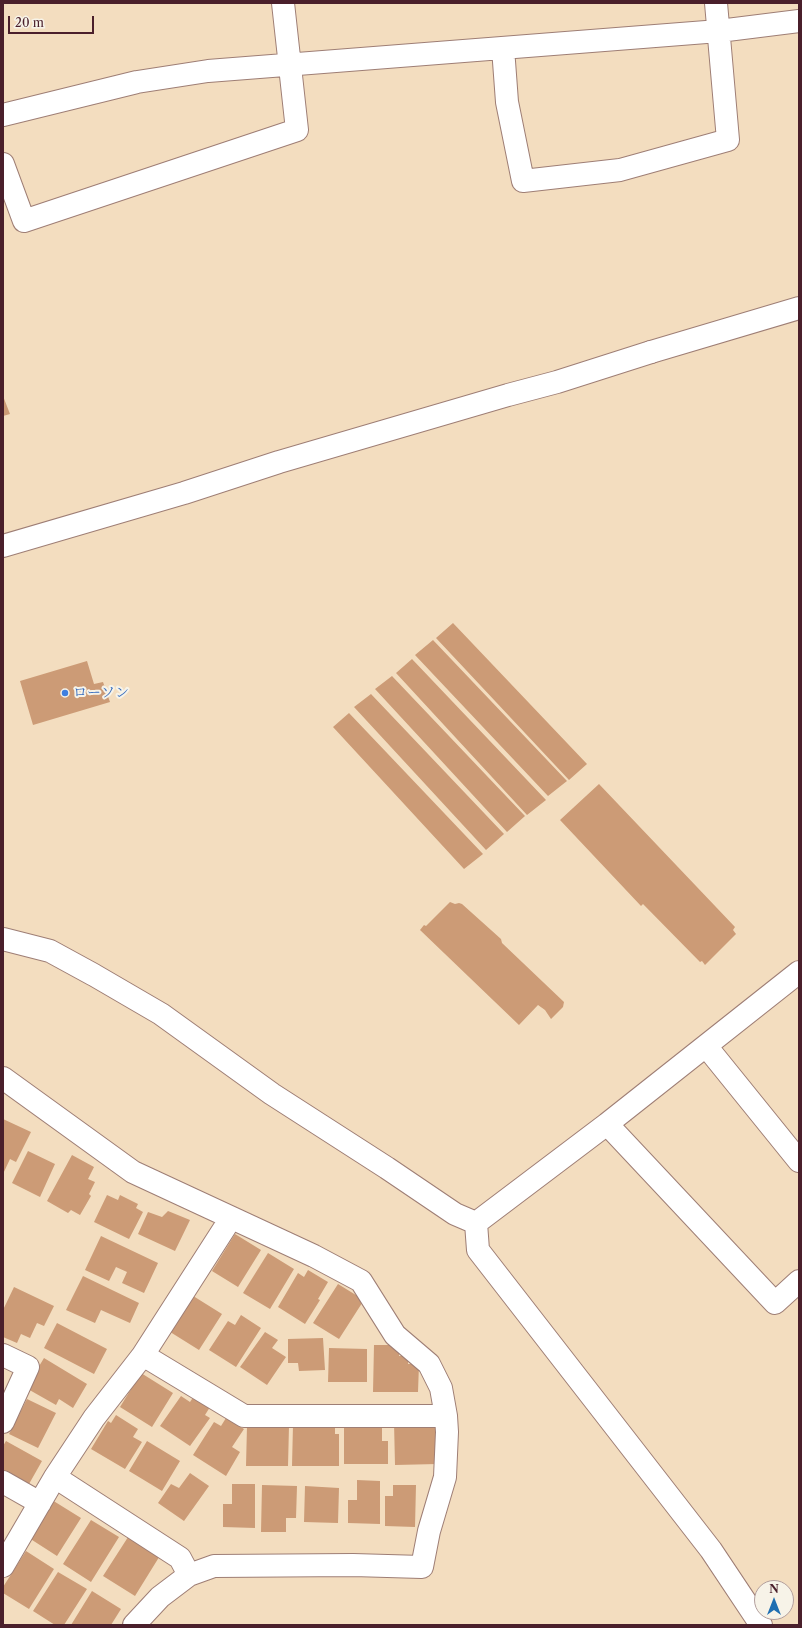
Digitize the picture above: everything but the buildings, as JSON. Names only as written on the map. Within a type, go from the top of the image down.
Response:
[{"type":"street","points":[[3,164],[24,221],[297,130],[282,3]]},
{"type":"street","points":[[503,48],[507,102],[523,181],[620,170],[728,140],[716,3]]},
{"type":"street","points":[[3,115],[137,82],[208,71],[719,31],[799,21]]},
{"type":"street","points":[[3,546],[184,493],[279,462],[508,395],[552,384],[651,352],[799,308]]},
{"type":"street","points":[[3,939],[50,951],[161,1014],[272,1094],[455,1214],[476,1224]]},
{"type":"street","points":[[476,1224],[607,1124],[799,972]]},
{"type":"street","points":[[706,1046],[799,1161]]},
{"type":"street","points":[[3,1078],[133,1172],[314,1256],[361,1281],[395,1335],[429,1364],[441,1388],[446,1416],[445,1478],[429,1531],[422,1567],[353,1565],[214,1566],[189,1575],[160,1597],[134,1625]]},
{"type":"street","points":[[607,1124],[775,1303],[799,1281]]},
{"type":"street","points":[[3,1566],[55,1478],[94,1418],[143,1354],[231,1218]]},
{"type":"street","points":[[476,1224],[478,1250],[711,1550],[761,1625]]},
{"type":"street","points":[[143,1354],[244,1416],[446,1416]]},
{"type":"street","points":[[3,1355],[28,1367],[3,1422]]},
{"type":"street","points":[[55,1478],[180,1558],[189,1575]]},
{"type":"street","points":[[3,1482],[40,1503]]},
{"type":"place","name":"ローソン","points":[[65,693]]}]
